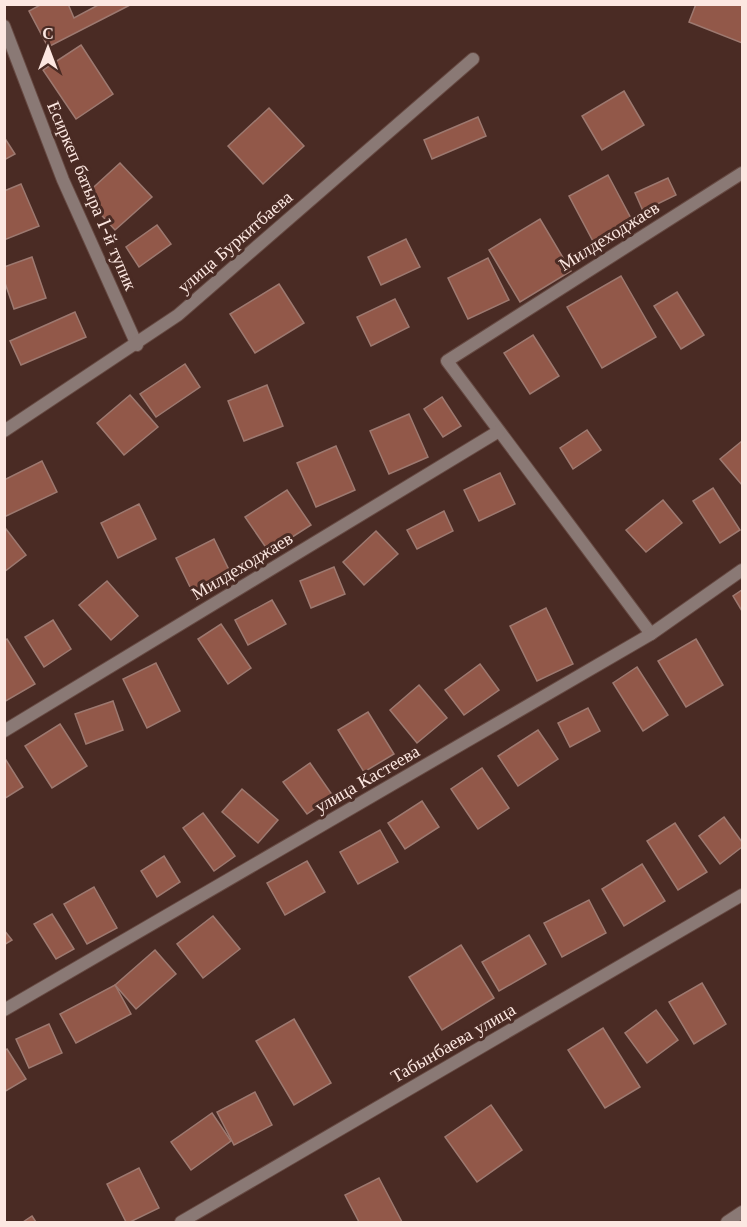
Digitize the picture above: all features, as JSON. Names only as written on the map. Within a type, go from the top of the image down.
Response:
[{"type":"street","name":"Есиркеп батыра 1-й тупик","points":[[4,26],[63,180],[137,345]]},
{"type":"street","name":"улица Буркитбаева","points":[[4,431],[137,345],[178,315],[473,59]]},
{"type":"street","name":"Милдеходжаев","points":[[651,634],[447,361],[742,173]]},
{"type":"street","name":"Милдеходжаев","points":[[4,731],[499,431]]},
{"type":"street","name":"улица Кастеева","points":[[4,1010],[651,634],[742,570]]},
{"type":"street","name":"Табынбаева улица","points":[[181,1222],[742,895]]},
{"type":"street","points":[[727,1222],[742,1212]]},
{"type":"building","points":[[42,4],[68,4],[74,18],[100,4],[132,4],[48,47],[29,11]]},
{"type":"building","points":[[696,4],[742,4],[742,43],[689,22]]},
{"type":"building","points":[[81,45],[113,94],[76,119],[43,70]]},
{"type":"building","points":[[624,91],[644,125],[602,150],[582,116]]},
{"type":"building","points":[[269,108],[304,146],[263,184],[228,146]]},
{"type":"building","points":[[478,117],[486,136],[432,159],[424,140]]},
{"type":"building","points":[[4,137],[15,154],[4,160]]},
{"type":"building","points":[[120,163],[152,197],[115,230],[84,196]]},
{"type":"building","points":[[608,175],[634,224],[595,245],[569,196]]},
{"type":"building","points":[[668,178],[676,195],[643,211],[635,193]]},
{"type":"building","points":[[21,184],[39,226],[4,240],[4,191]]},
{"type":"building","points":[[540,219],[571,271],[520,302],[489,250]]},
{"type":"building","points":[[157,225],[171,244],[139,267],[126,247]]},
{"type":"building","points":[[406,239],[420,267],[381,285],[368,257]]},
{"type":"building","points":[[32,257],[46,298],[14,309],[4,280],[4,267]]},
{"type":"building","points":[[488,258],[509,300],[468,319],[448,278]]},
{"type":"building","points":[[621,276],[656,337],[602,368],[567,307]]},
{"type":"building","points":[[279,284],[304,323],[255,353],[230,314]]},
{"type":"building","points":[[677,292],[704,335],[681,349],[654,306]]},
{"type":"building","points":[[395,299],[409,327],[371,346],[357,317]]},
{"type":"building","points":[[75,312],[86,337],[21,365],[10,341]]},
{"type":"building","points":[[533,335],[559,376],[530,394],[504,353]]},
{"type":"building","points":[[185,364],[200,387],[156,417],[140,394]]},
{"type":"building","points":[[267,385],[283,426],[244,441],[228,401]]},
{"type":"building","points":[[130,395],[158,427],[124,455],[97,423]]},
{"type":"building","points":[[442,397],[461,426],[443,437],[424,409]]},
{"type":"building","points":[[409,414],[428,457],[389,474],[370,431]]},
{"type":"building","points":[[587,430],[601,450],[573,469],[560,448]]},
{"type":"building","points":[[742,441],[742,485],[720,459]]},
{"type":"building","points":[[336,446],[355,490],[316,507],[297,463]]},
{"type":"building","points":[[42,461],[57,492],[4,517],[4,480]]},
{"type":"building","points":[[500,473],[515,504],[479,521],[464,490]]},
{"type":"building","points":[[713,488],[740,530],[720,543],[693,501]]},
{"type":"building","points":[[287,490],[311,525],[269,552],[245,517]]},
{"type":"building","points":[[663,500],[682,523],[646,552],[626,530]]},
{"type":"building","points":[[139,504],[156,539],[118,558],[101,523]]},
{"type":"building","points":[[444,511],[453,531],[417,549],[407,530]]},
{"type":"building","points":[[6,529],[26,555],[4,572],[4,531]]},
{"type":"building","points":[[376,531],[398,554],[364,585],[343,562]]},
{"type":"building","points":[[214,539],[231,574],[193,593],[176,558]]},
{"type":"building","points":[[334,567],[345,594],[311,608],[300,581]]},
{"type":"building","points":[[107,581],[138,616],[111,640],[79,605]]},
{"type":"building","points":[[742,590],[742,611],[733,596]]},
{"type":"building","points":[[272,600],[286,624],[248,645],[235,620]]},
{"type":"building","points":[[546,608],[573,664],[537,681],[510,626]]},
{"type":"building","points":[[53,620],[71,649],[44,667],[25,637]]},
{"type":"building","points":[[221,624],[251,668],[228,684],[198,639]]},
{"type":"building","points":[[7,639],[35,684],[4,702],[4,641]]},
{"type":"building","points":[[696,639],[723,685],[686,707],[658,661]]},
{"type":"building","points":[[156,663],[180,711],[147,728],[123,679]]},
{"type":"building","points":[[480,664],[499,690],[464,715],[445,690]]},
{"type":"building","points":[[637,667],[668,715],[643,731],[613,683]]},
{"type":"building","points":[[419,685],[447,718],[417,743],[390,710]]},
{"type":"building","points":[[113,701],[123,730],[86,744],[75,714]]},
{"type":"building","points":[[588,708],[600,731],[570,747],[558,723]]},
{"type":"building","points":[[368,712],[394,754],[364,772],[338,730]]},
{"type":"building","points":[[60,724],[87,766],[52,788],[25,746]]},
{"type":"building","points":[[538,730],[558,759],[518,786],[498,756]]},
{"type":"building","points":[[4,757],[23,787],[4,799]]},
{"type":"building","points":[[310,763],[333,796],[307,814],[283,782]]},
{"type":"building","points":[[482,768],[509,808],[478,829],[451,789]]},
{"type":"building","points":[[242,789],[278,820],[258,843],[222,812]]},
{"type":"building","points":[[422,801],[439,827],[405,849],[388,823]]},
{"type":"building","points":[[203,813],[235,856],[214,871],[183,828]]},
{"type":"building","points":[[724,817],[742,842],[742,847],[720,864],[699,836]]},
{"type":"building","points":[[675,823],[707,872],[678,890],[647,841]]},
{"type":"building","points":[[380,830],[398,862],[358,884],[340,852]]},
{"type":"building","points":[[164,856],[180,882],[157,897],[141,871]]},
{"type":"building","points":[[307,861],[325,892],[285,915],[267,883]]},
{"type":"building","points":[[642,864],[665,901],[624,926],[602,889]]},
{"type":"building","points":[[94,887],[117,928],[87,944],[64,904]]},
{"type":"building","points":[[589,900],[606,933],[562,957],[544,923]]},
{"type":"building","points":[[52,914],[74,949],[56,959],[34,924]]},
{"type":"building","points":[[213,916],[240,949],[203,978],[177,944]]},
{"type":"building","points":[[4,930],[12,940],[4,945]]},
{"type":"building","points":[[529,935],[546,964],[499,991],[482,962]]},
{"type":"building","points":[[461,945],[494,998],[442,1030],[409,977]]},
{"type":"building","points":[[155,950],[176,974],[136,1009],[115,985]]},
{"type":"building","points":[[702,983],[726,1024],[694,1044],[669,1002]]},
{"type":"building","points":[[115,985],[131,1014],[76,1043],[60,1014]]},
{"type":"building","points":[[656,1010],[678,1040],[647,1063],[625,1033]]},
{"type":"building","points":[[294,1019],[331,1083],[294,1105],[256,1041]]},
{"type":"building","points":[[49,1024],[62,1053],[29,1068],[16,1039]]},
{"type":"building","points":[[603,1028],[640,1087],[605,1108],[568,1050]]},
{"type":"building","points":[[7,1049],[26,1079],[4,1092],[4,1051]]},
{"type":"building","points":[[255,1092],[272,1125],[234,1145],[217,1112]]},
{"type":"building","points":[[491,1105],[522,1150],[477,1182],[445,1137]]},
{"type":"building","points":[[212,1113],[231,1141],[191,1170],[171,1142]]},
{"type":"building","points":[[139,1168],[159,1208],[126,1222],[107,1184]]},
{"type":"building","points":[[379,1178],[402,1222],[359,1222],[345,1195]]},
{"type":"building","points":[[32,1216],[36,1222],[23,1222]]}]
